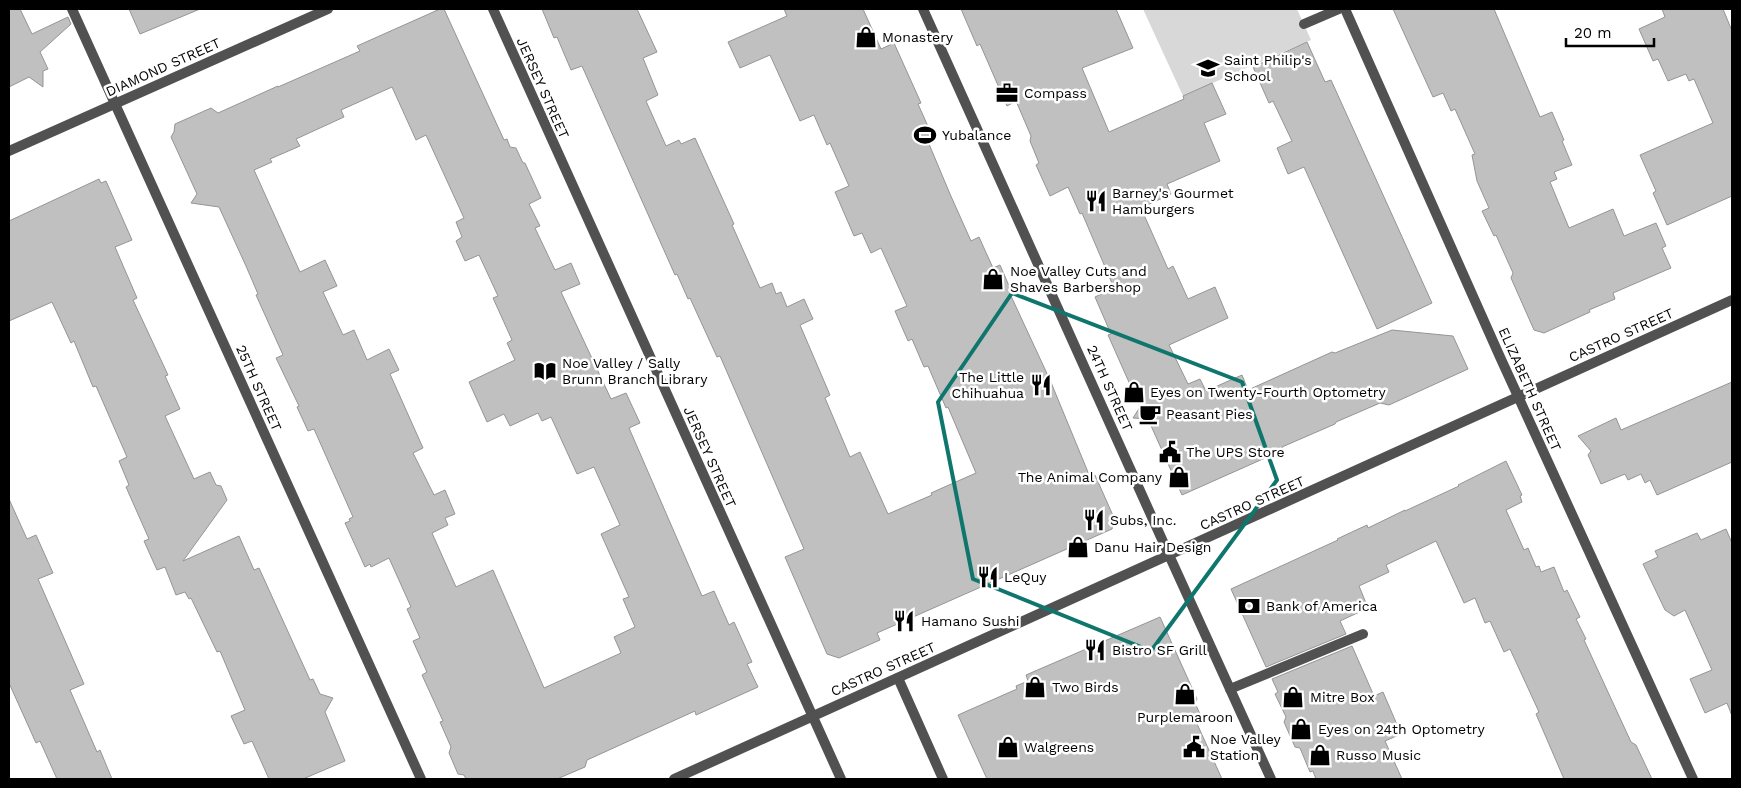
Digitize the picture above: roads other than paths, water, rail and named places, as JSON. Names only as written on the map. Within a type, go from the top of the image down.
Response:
[{"type":"street","name":"25TH STREET","points":[[72,9],[420,779]]},
{"type":"street","name":"DIAMOND STREET","points":[[9,151],[328,9]]},
{"type":"street","name":"JERSEY STREET","points":[[493,9],[841,779]]},
{"type":"street","name":"24TH STREET","points":[[923,9],[1272,779]]},
{"type":"street","points":[[1304,24],[1339,9]]},
{"type":"street","name":"ELIZABETH STREET","points":[[1345,9],[1518,397],[1693,779]]},
{"type":"street","name":"CASTRO STREET","points":[[674,779],[1732,300]]},
{"type":"street","points":[[1230,689],[1363,634]]},
{"type":"street","points":[[898,678],[943,779]]},
{"type":"place","name":"Monastery","points":[[866,37]]},
{"type":"place","name":"Saint Philip's School","points":[[1208,68]]},
{"type":"place","name":"Compass","points":[[1007,93]]},
{"type":"place","name":"Yubalance","points":[[925,135]]},
{"type":"place","name":"Barney's Gourmet Hamburgers","points":[[1096,201]]},
{"type":"place","name":"Noe Valley Cuts and Shaves Barbershop","points":[[993,279]]},
{"type":"place","name":"Noe Valley / Sally Brunn Branch Library","points":[[545,371]]},
{"type":"place","name":"The Little Chihuahua","points":[[1041,385]]},
{"type":"place","name":"Eyes on Twenty-Fourth Optometry","points":[[1134,392]]},
{"type":"place","name":"Peasant Pies","points":[[1150,414]]},
{"type":"place","name":"The UPS Store","points":[[1170,452]]},
{"type":"place","name":"The Animal Company","points":[[1179,477]]},
{"type":"place","name":"Subs, Inc.","points":[[1094,520]]},
{"type":"place","name":"Danu Hair Design","points":[[1078,547]]},
{"type":"place","name":"LeQuy","points":[[988,577]]},
{"type":"place","name":"Bank of America","points":[[1249,606]]},
{"type":"place","name":"Hamano Sushi","points":[[904,621]]},
{"type":"place","name":"Bistro SF Grill","points":[[1095,650]]},
{"type":"place","name":"Two Birds","points":[[1035,687]]},
{"type":"place","name":"Purplemaroon","points":[[1185,694]]},
{"type":"place","name":"Mitre Box","points":[[1293,697]]},
{"type":"place","name":"Eyes on 24th Optometry","points":[[1301,729]]},
{"type":"place","name":"Walgreens","points":[[1008,747]]},
{"type":"place","name":"Noe Valley Station","points":[[1194,747]]},
{"type":"place","name":"Russo Music","points":[[1320,755]]}]
